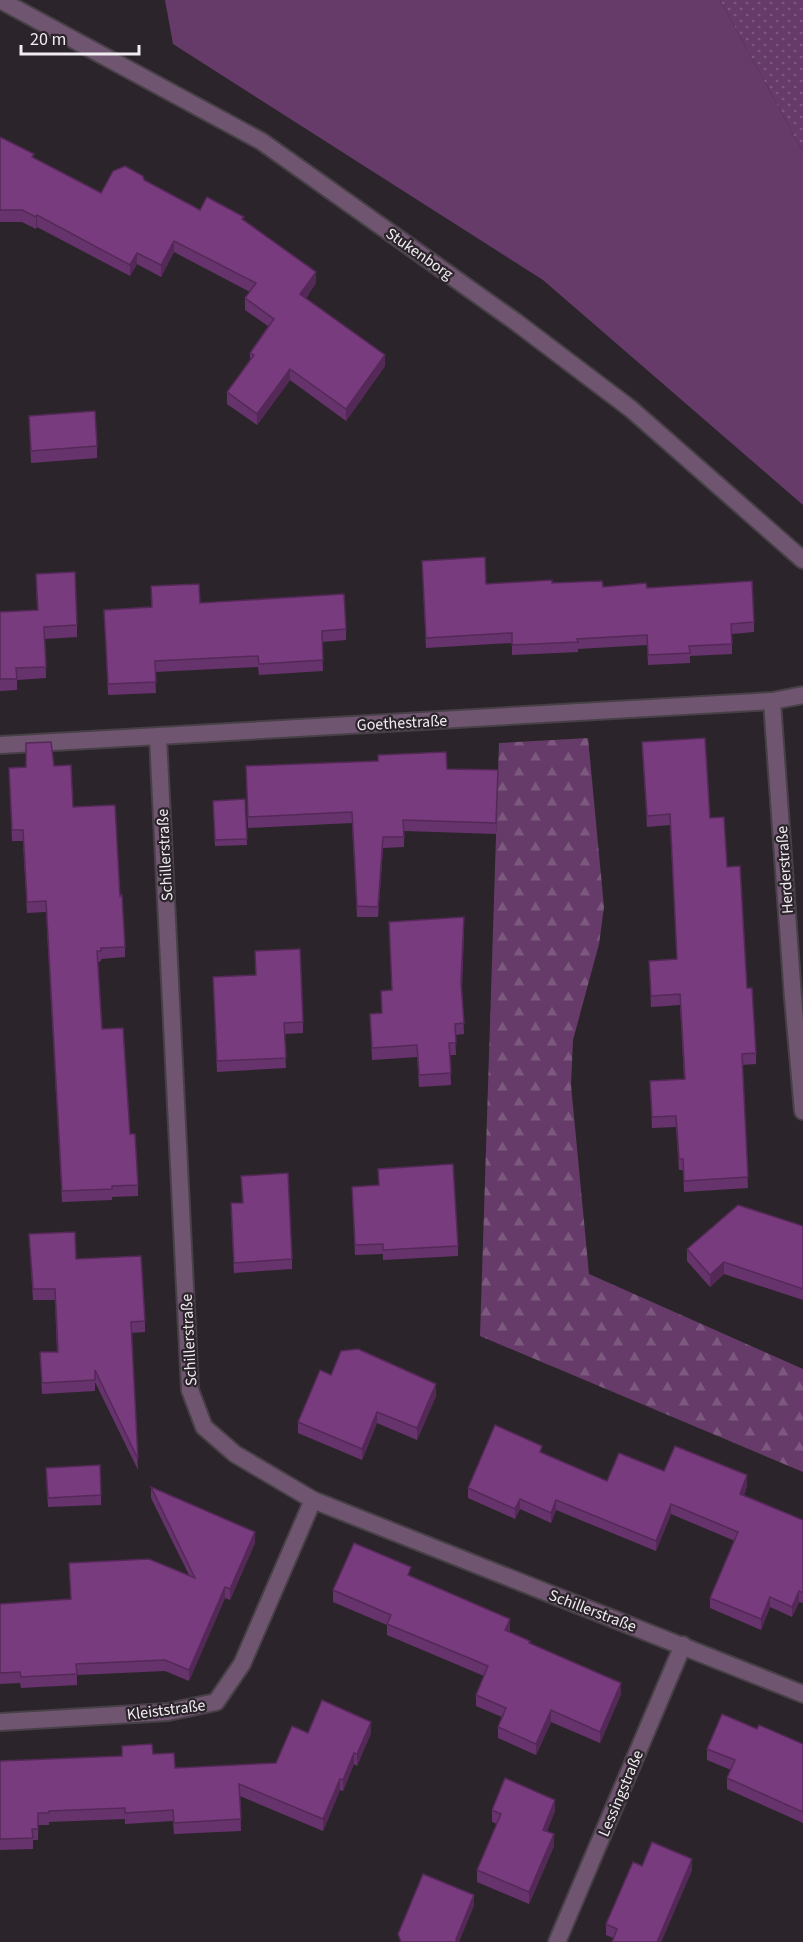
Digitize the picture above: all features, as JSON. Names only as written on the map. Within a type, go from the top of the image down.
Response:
[{"type":"street","name":"Stukenborg","points":[[0,0],[261,141],[516,322],[621,402],[803,560]]},
{"type":"street","name":"Goethestraße","points":[[0,745],[772,701],[803,695]]},
{"type":"street","name":"Herderstraße","points":[[772,701],[792,998],[803,1111]]},
{"type":"street","name":"Schillerstraße","points":[[158,737],[190,1390],[204,1427],[235,1454],[313,1500],[803,1694]]},
{"type":"street","name":"Kleiststraße","points":[[0,1722],[168,1712],[216,1702],[242,1664],[313,1500]]},
{"type":"street","name":"Lessingstraße","points":[[557,1942],[683,1645]]},
{"type":"green space","points":[[165,0],[720,0],[803,152],[803,505],[543,280],[173,44]]},
{"type":"green space","points":[[720,0],[803,0],[803,152]]},
{"type":"green space","points":[[588,738],[604,907],[599,944],[573,1040],[571,1085],[589,1274],[803,1369],[803,1472],[480,1336],[499,743]]},
{"type":"building","points":[[0,137],[34,154],[32,157],[101,193],[113,171],[125,166],[143,176],[144,180],[200,210],[207,197],[244,217],[242,219],[316,272],[300,294],[385,355],[346,409],[290,369],[257,414],[227,392],[254,355],[250,353],[274,319],[245,298],[256,283],[174,241],[161,265],[137,253],[130,265],[37,215],[36,217],[22,210],[0,210]]},
{"type":"building","points":[[95,411],[97,446],[31,451],[29,416]]},
{"type":"building","points":[[485,557],[486,584],[552,580],[552,583],[602,581],[603,587],[646,583],[647,588],[752,581],[754,622],[731,624],[732,644],[689,646],[690,653],[648,655],[647,635],[577,639],[578,642],[512,645],[512,633],[426,638],[422,561]]},
{"type":"building","points":[[75,572],[77,625],[44,627],[46,667],[16,668],[17,679],[0,679],[0,612],[38,610],[36,574]]},
{"type":"building","points":[[199,584],[200,603],[344,594],[346,629],[322,631],[323,660],[259,664],[258,656],[155,661],[156,682],[108,684],[104,610],[152,607],[151,586]]},
{"type":"building","points":[[705,738],[710,818],[724,817],[727,867],[740,866],[747,988],[752,988],[756,1053],[742,1054],[748,1177],[684,1181],[683,1159],[679,1159],[676,1116],[652,1117],[650,1081],[685,1079],[680,994],[651,996],[649,961],[677,959],[670,814],[647,816],[642,742]]},
{"type":"building","points":[[51,742],[54,766],[71,765],[73,807],[115,805],[125,947],[101,948],[101,951],[97,951],[102,1029],[123,1028],[130,1134],[135,1134],[138,1185],[112,1186],[112,1189],[62,1191],[46,901],[27,902],[23,830],[12,830],[9,768],[26,767],[26,743]]},
{"type":"building","points":[[446,752],[447,769],[498,770],[496,823],[403,820],[404,837],[383,837],[378,907],[357,906],[352,812],[248,817],[246,766],[378,761],[378,755]]},
{"type":"building","points":[[245,799],[247,839],[215,840],[213,801]]},
{"type":"building","points":[[464,917],[461,983],[464,1023],[455,1024],[456,1043],[449,1043],[451,1073],[419,1075],[417,1045],[372,1048],[370,1014],[382,1013],[381,991],[392,990],[389,922]]},
{"type":"building","points":[[300,949],[303,1022],[284,1023],[286,1058],[217,1061],[213,977],[256,975],[255,951]]},
{"type":"building","points":[[453,1164],[458,1246],[383,1250],[383,1244],[355,1245],[352,1187],[379,1185],[378,1169]]},
{"type":"building","points":[[288,1173],[292,1259],[234,1263],[231,1203],[243,1203],[241,1176]]},
{"type":"building","points":[[738,1205],[803,1226],[803,1289],[724,1262],[710,1275],[687,1249]]},
{"type":"building","points":[[75,1232],[76,1259],[141,1256],[145,1321],[131,1322],[138,1459],[95,1370],[95,1380],[42,1383],[40,1352],[58,1352],[55,1289],[33,1289],[29,1234]]},
{"type":"building","points":[[358,1349],[436,1384],[417,1428],[377,1412],[362,1449],[298,1422],[320,1370],[331,1375],[341,1351]]},
{"type":"building","points":[[495,1425],[542,1446],[540,1452],[607,1481],[619,1453],[664,1471],[675,1446],[747,1475],[740,1494],[803,1520],[803,1593],[799,1591],[792,1607],[770,1597],[761,1619],[710,1598],[738,1532],[671,1504],[656,1541],[556,1500],[551,1513],[520,1499],[515,1509],[468,1488]]},
{"type":"building","points":[[100,1465],[101,1495],[48,1498],[46,1468]]},
{"type":"building","points":[[151,1487],[255,1532],[230,1589],[225,1587],[189,1670],[165,1660],[76,1664],[77,1674],[21,1677],[20,1672],[0,1673],[0,1604],[71,1599],[69,1563],[149,1559],[195,1578]]},
{"type":"building","points":[[354,1543],[411,1567],[408,1575],[510,1619],[505,1630],[530,1641],[529,1643],[621,1683],[600,1732],[551,1710],[536,1744],[498,1727],[506,1708],[476,1695],[488,1666],[387,1624],[391,1615],[333,1590]]},
{"type":"building","points":[[322,1700],[371,1722],[357,1754],[354,1753],[343,1780],[340,1779],[323,1819],[239,1784],[241,1819],[174,1823],[173,1810],[125,1813],[125,1808],[49,1811],[49,1813],[38,1813],[38,1829],[32,1829],[33,1838],[0,1839],[0,1761],[122,1756],[122,1746],[152,1744],[153,1754],[174,1753],[175,1768],[276,1763],[292,1726],[308,1733]]},
{"type":"building","points":[[722,1714],[757,1729],[759,1725],[803,1744],[803,1812],[727,1778],[735,1760],[707,1749]]},
{"type":"building","points":[[505,1778],[555,1800],[543,1830],[554,1834],[529,1892],[477,1870],[501,1814],[492,1810]]},
{"type":"building","points":[[652,1842],[692,1859],[657,1942],[612,1942],[617,1929],[606,1924],[633,1862],[642,1866]]},
{"type":"building","points":[[423,1874],[474,1895],[456,1939],[457,1942],[401,1942],[398,1934]]}]
